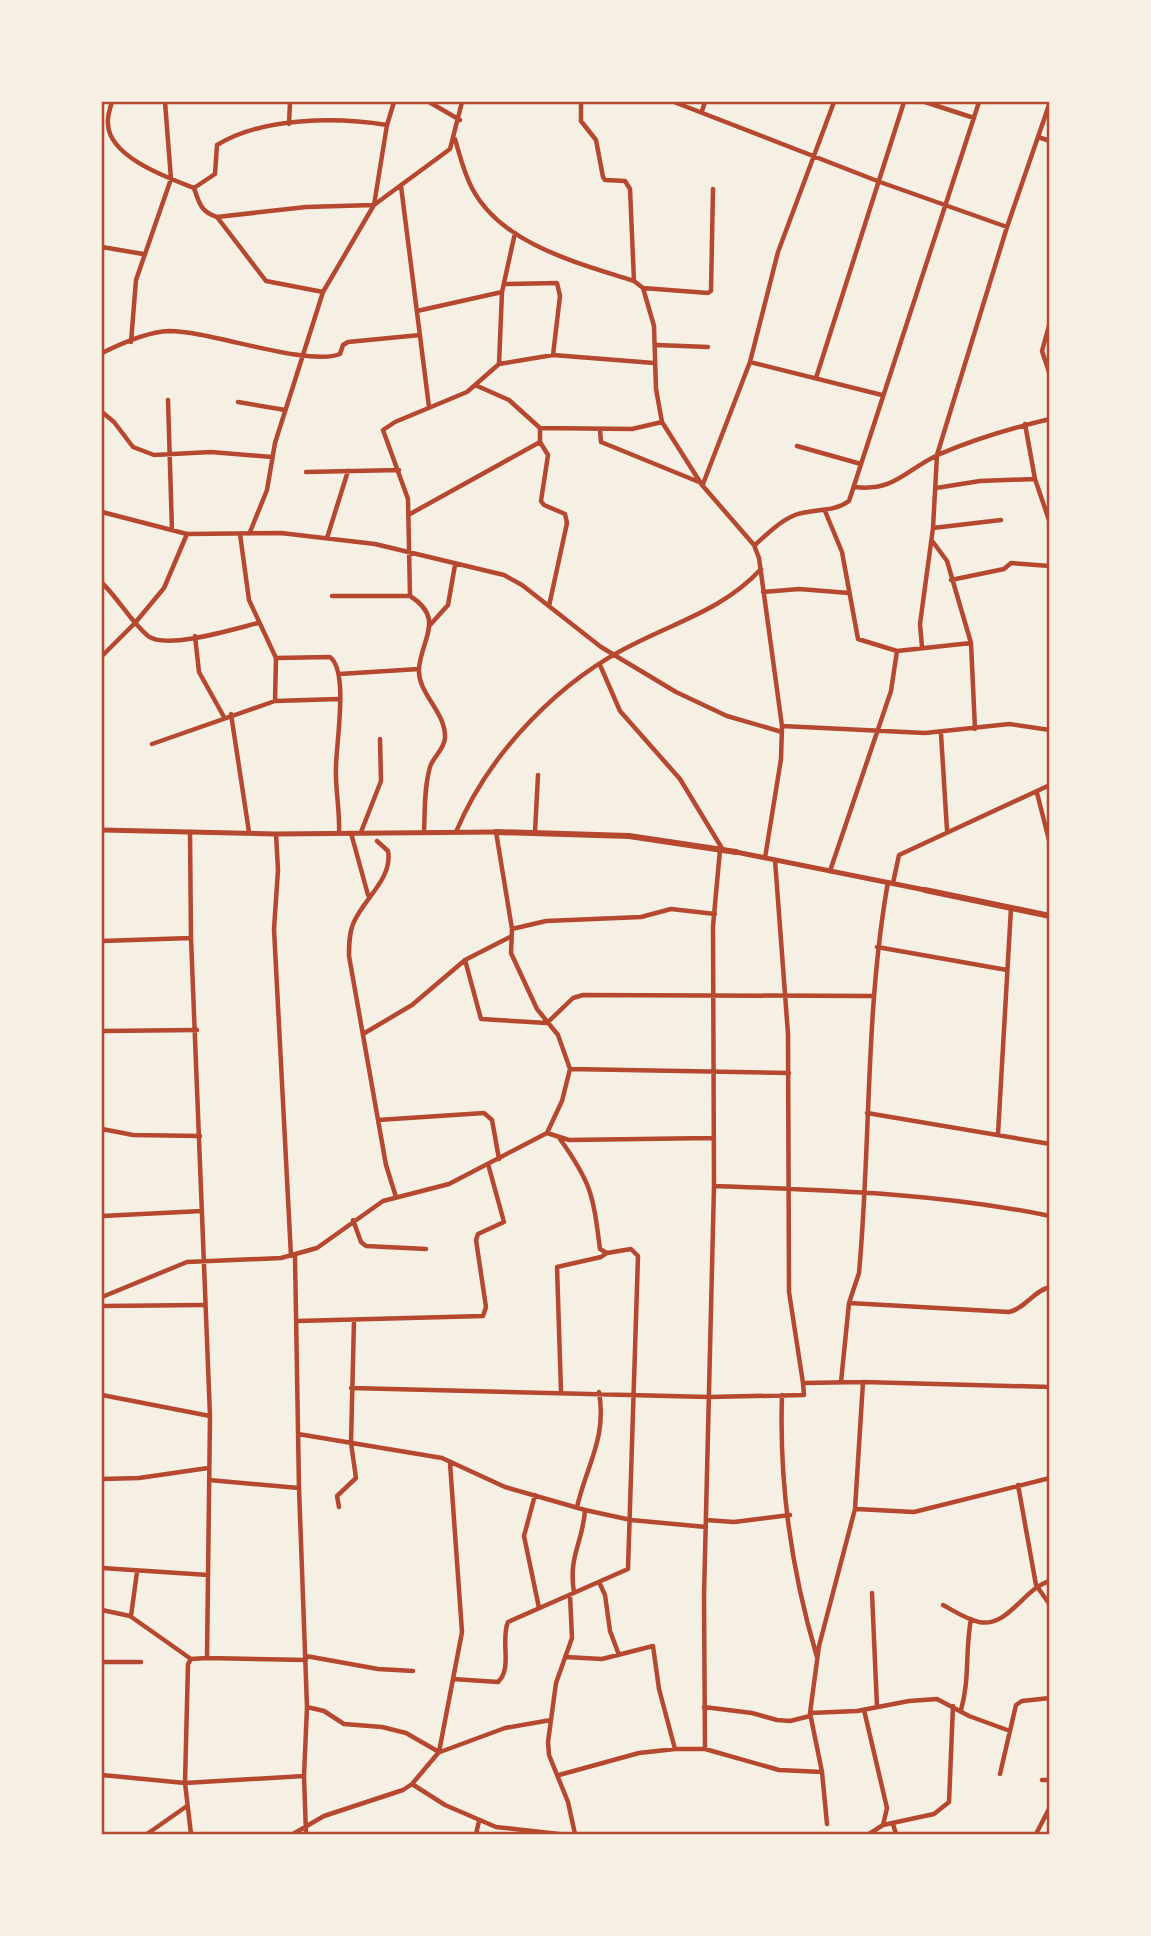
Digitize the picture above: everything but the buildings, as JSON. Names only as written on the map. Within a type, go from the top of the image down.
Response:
[{"type":"main road","points":[[496,832],[629,836],[736,852]]},
{"type":"main road","points":[[925,890],[1049,916]]},
{"type":"street","points":[[112,102],[104,124],[120,148],[130,158],[194,188]]},
{"type":"street","points":[[131,343],[132,303],[143,254],[159,220],[171,179],[165,102]]},
{"type":"street","points":[[289,124],[290,102]]},
{"type":"street","points":[[250,533],[267,490],[272,457],[285,410],[323,292],[374,205],[387,125],[394,102]]},
{"type":"street","points":[[429,102],[460,120]]},
{"type":"street","points":[[194,188],[200,207],[206,214],[216,217],[306,207],[374,205],[450,149],[460,120],[462,102]]},
{"type":"street","points":[[581,102],[581,121],[596,140],[603,177],[605,180],[625,181],[630,190],[634,281]]},
{"type":"street","points":[[674,102],[880,182],[1007,227]]},
{"type":"street","points":[[702,111],[705,102]]},
{"type":"street","points":[[701,483],[750,362],[778,252],[834,102]]},
{"type":"street","points":[[816,378],[904,102]]},
{"type":"street","points":[[925,102],[974,118]]},
{"type":"street","points":[[754,545],[796,515],[825,511],[849,501],[979,102]]},
{"type":"street","points":[[922,647],[920,624],[932,541],[937,455],[1007,227],[1049,102]]},
{"type":"street","points":[[194,188],[215,174],[216,148],[220,143],[289,124],[341,119],[387,125]]},
{"type":"street","points":[[1038,137],[1049,141]]},
{"type":"street","points":[[455,138],[473,191],[515,233],[559,256],[634,281],[643,288],[708,293],[711,291],[712,189]]},
{"type":"street","points":[[401,186],[429,407]]},
{"type":"street","points":[[216,217],[267,281],[323,292]]},
{"type":"street","points":[[499,364],[502,292],[515,233]]},
{"type":"street","points":[[102,247],[143,254]]},
{"type":"street","points":[[503,284],[557,284],[560,296],[552,355]]},
{"type":"street","points":[[643,288],[656,345],[654,363],[662,422],[701,483],[754,545],[761,569],[782,729],[781,759],[765,858]]},
{"type":"street","points":[[417,311],[502,292]]},
{"type":"street","points":[[1049,322],[1042,351],[1049,375]]},
{"type":"street","points":[[102,353],[155,334],[176,332],[304,356],[335,356],[348,342],[420,335]]},
{"type":"street","points":[[656,345],[708,347]]},
{"type":"street","points":[[411,596],[410,514],[399,470],[383,430],[429,407],[450,401],[475,385],[499,364],[552,355],[654,363]]},
{"type":"street","points":[[750,362],[882,395]]},
{"type":"street","points":[[475,385],[509,400],[540,428],[632,429],[662,422]]},
{"type":"street","points":[[168,400],[172,530]]},
{"type":"street","points":[[238,402],[285,410]]},
{"type":"street","points":[[102,412],[114,422],[133,447],[155,455],[211,452],[272,457]]},
{"type":"street","points":[[855,486],[884,487],[937,455],[1025,424],[1049,419]]},
{"type":"street","points":[[1025,424],[1035,480],[1049,523]]},
{"type":"street","points":[[540,428],[540,442],[548,455],[541,501],[565,514],[567,523],[549,606]]},
{"type":"street","points":[[600,430],[601,442],[701,483]]},
{"type":"street","points":[[410,514],[540,442]]},
{"type":"street","points":[[797,446],[861,464]]},
{"type":"street","points":[[306,472],[399,470]]},
{"type":"street","points":[[327,538],[348,471]]},
{"type":"street","points":[[936,488],[981,481],[1035,480]]},
{"type":"street","points":[[825,511],[842,552],[858,639],[897,651],[971,643]]},
{"type":"street","points":[[102,512],[187,534],[250,533],[327,538],[410,552],[512,578],[601,647],[709,709],[782,729],[940,733],[1009,724],[1049,730]]},
{"type":"street","points":[[933,528],[1002,520]]},
{"type":"street","points":[[102,656],[135,624],[164,588],[187,534]]},
{"type":"street","points":[[240,534],[249,600],[276,658],[275,701]]},
{"type":"street","points":[[932,541],[944,555],[971,643],[975,729]]},
{"type":"street","points":[[951,579],[1004,569],[1011,563],[1049,566]]},
{"type":"street","points":[[424,832],[431,762],[445,740],[440,715],[426,693],[419,669],[430,625],[448,605],[455,565]]},
{"type":"street","points":[[456,832],[465,809],[487,774],[512,743],[564,691],[615,654],[731,597],[761,569]]},
{"type":"street","points":[[102,583],[135,624],[149,637],[164,643],[258,623]]},
{"type":"street","points":[[763,592],[799,589],[849,593]]},
{"type":"street","points":[[332,596],[411,596],[422,603],[430,625]]},
{"type":"street","points":[[195,636],[200,672],[224,717]]},
{"type":"street","points":[[830,871],[891,691],[897,651]]},
{"type":"street","points":[[276,658],[330,657],[339,674],[338,699],[341,718],[335,768],[339,832]]},
{"type":"street","points":[[600,665],[620,711],[680,779],[721,850],[715,914],[712,998],[712,1138],[715,1186],[706,1520],[705,1749]]},
{"type":"street","points":[[339,674],[419,669]]},
{"type":"street","points":[[152,744],[231,714],[275,701],[338,699]]},
{"type":"street","points":[[231,714],[249,832]]},
{"type":"street","points":[[940,733],[947,830]]},
{"type":"street","points":[[361,832],[381,781],[380,738]]},
{"type":"street","points":[[535,832],[538,775]]},
{"type":"street","points":[[841,1382],[849,1303],[859,1273],[872,996],[877,947],[899,855],[947,830],[1037,793],[1049,785]]},
{"type":"street","points":[[1037,793],[1049,844]]},
{"type":"street","points":[[102,830],[276,834],[496,832],[512,929],[511,953],[537,1009],[558,1035],[570,1069],[562,1101],[547,1133],[438,1188],[396,1197],[353,1220],[317,1248],[293,1256],[203,1259],[152,1274],[102,1297]]},
{"type":"street","points":[[190,832],[191,938],[197,1030],[204,1305],[210,1416],[207,1658]]},
{"type":"street","points":[[351,833],[368,896]]},
{"type":"street","points":[[276,834],[278,870],[274,929],[298,1321],[299,1488],[307,1707],[304,1776],[306,1832]]},
{"type":"street","points":[[377,841],[388,851],[390,859],[387,873],[368,896],[350,937],[349,956],[378,1120],[396,1197]]},
{"type":"street","points":[[736,852],[925,890]]},
{"type":"street","points":[[351,1388],[561,1391],[709,1397],[804,1395],[789,1292],[789,1073],[775,860]]},
{"type":"street","points":[[998,1134],[1011,908]]},
{"type":"street","points":[[512,929],[546,921],[641,917],[671,909],[715,914]]},
{"type":"street","points":[[363,1034],[412,1005],[465,960],[511,936]]},
{"type":"street","points":[[102,941],[191,938]]},
{"type":"street","points":[[877,947],[1007,970]]},
{"type":"street","points":[[465,960],[481,1019],[547,1023],[573,998],[583,995],[712,998],[872,996]]},
{"type":"street","points":[[102,1031],[197,1030]]},
{"type":"street","points":[[570,1069],[712,1069],[789,1073]]},
{"type":"street","points":[[867,1112],[1049,1144]]},
{"type":"street","points":[[378,1120],[484,1113],[492,1120],[499,1159]]},
{"type":"street","points":[[102,1129],[133,1135],[200,1136]]},
{"type":"street","points":[[547,1133],[560,1139],[712,1138]]},
{"type":"street","points":[[560,1139],[588,1182],[600,1249],[607,1253]]},
{"type":"street","points":[[298,1321],[476,1317],[486,1314],[476,1240],[478,1234],[504,1222],[488,1164]]},
{"type":"street","points":[[715,1186],[864,1191],[964,1199],[1049,1216]]},
{"type":"street","points":[[102,1216],[202,1211]]},
{"type":"street","points":[[353,1220],[360,1242],[366,1246],[426,1249]]},
{"type":"street","points":[[453,1679],[493,1682],[501,1679],[505,1666],[506,1625],[628,1569],[638,1256],[631,1249],[557,1267],[561,1391]]},
{"type":"street","points":[[849,1303],[1009,1311],[1019,1309],[1037,1292],[1049,1287]]},
{"type":"street","points":[[102,1306],[204,1305]]},
{"type":"street","points":[[340,1507],[337,1496],[356,1478],[351,1443],[354,1321]]},
{"type":"street","points":[[827,1824],[822,1772],[810,1713],[817,1658],[855,1508],[863,1382]]},
{"type":"street","points":[[803,1383],[1049,1387]]},
{"type":"street","points":[[577,1507],[602,1431],[599,1392]]},
{"type":"street","points":[[102,1395],[210,1416]]},
{"type":"street","points":[[782,1395],[781,1433],[802,1606],[817,1658]]},
{"type":"street","points":[[299,1434],[430,1455],[477,1476],[585,1510],[631,1520],[706,1527]]},
{"type":"street","points":[[293,1835],[306,1832],[324,1816],[412,1784],[439,1752],[462,1632],[450,1463]]},
{"type":"street","points":[[102,1479],[139,1478],[208,1468]]},
{"type":"street","points":[[855,1508],[914,1512],[1049,1478]]},
{"type":"street","points":[[209,1480],[299,1488]]},
{"type":"street","points":[[1018,1485],[1037,1585],[1049,1605]]},
{"type":"street","points":[[535,1495],[524,1536],[539,1608]]},
{"type":"street","points":[[575,1835],[559,1775],[549,1755],[556,1683],[572,1638],[570,1570],[585,1510]]},
{"type":"street","points":[[706,1520],[734,1522],[790,1515]]},
{"type":"street","points":[[102,1568],[208,1575]]},
{"type":"street","points":[[131,1616],[137,1572]]},
{"type":"street","points":[[943,1605],[971,1619],[986,1622],[996,1620],[1007,1614],[1037,1585],[1049,1581]]},
{"type":"street","points":[[599,1582],[605,1595],[610,1631],[620,1655]]},
{"type":"street","points":[[872,1593],[877,1707]]},
{"type":"street","points":[[102,1610],[131,1616],[191,1659],[306,1658],[377,1669],[413,1671]]},
{"type":"street","points":[[961,1711],[970,1658],[965,1647],[971,1619]]},
{"type":"street","points":[[565,1657],[592,1660],[620,1655],[646,1645],[653,1646],[659,1689],[675,1749]]},
{"type":"street","points":[[191,1659],[187,1670],[184,1703],[185,1783],[191,1835]]},
{"type":"street","points":[[102,1662],[141,1662]]},
{"type":"street","points":[[1000,1774],[1017,1703],[1049,1698]]},
{"type":"street","points":[[704,1707],[790,1721],[810,1716],[810,1713],[864,1710],[926,1699],[953,1706],[1010,1731]]},
{"type":"street","points":[[869,1835],[883,1825],[934,1814],[949,1802],[953,1706]]},
{"type":"street","points":[[307,1707],[324,1711],[344,1724],[382,1727],[406,1733],[439,1752],[505,1728],[551,1720]]},
{"type":"street","points":[[864,1710],[887,1808],[883,1825]]},
{"type":"street","points":[[559,1775],[639,1754],[675,1749],[705,1749],[779,1770],[822,1772]]},
{"type":"street","points":[[102,1775],[185,1783],[304,1776]]},
{"type":"street","points":[[1042,1780],[1049,1780]]},
{"type":"street","points":[[412,1784],[479,1821],[511,1831],[559,1835]]},
{"type":"street","points":[[146,1835],[187,1806]]},
{"type":"street","points":[[1036,1835],[1049,1807]]},
{"type":"street","points":[[476,1835],[479,1821]]},
{"type":"street","points":[[893,1824],[896,1835]]}]
